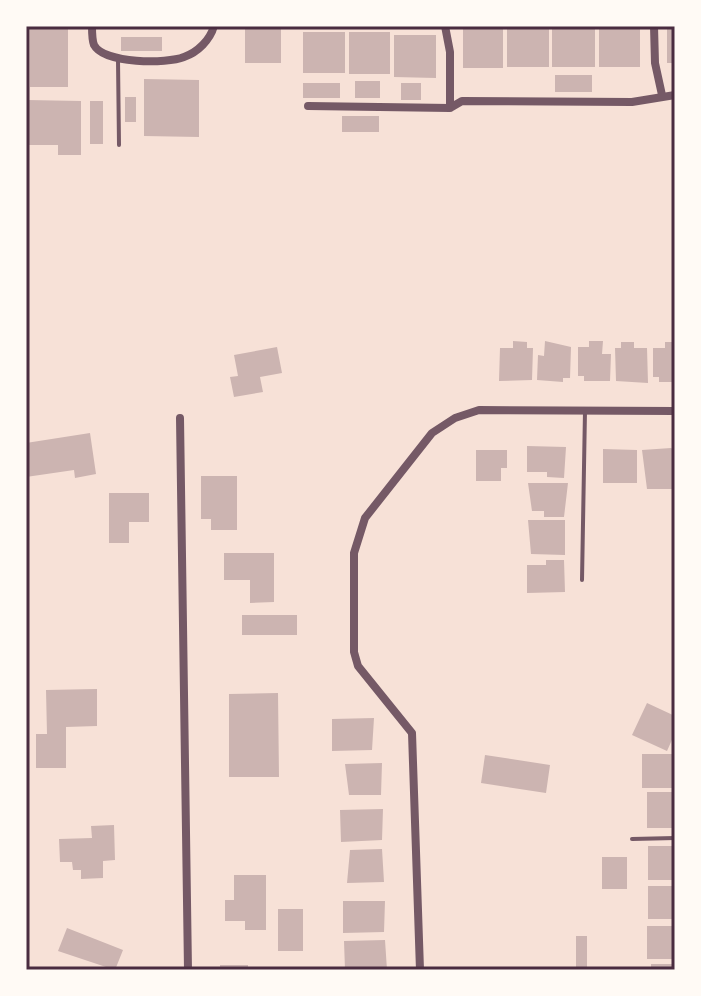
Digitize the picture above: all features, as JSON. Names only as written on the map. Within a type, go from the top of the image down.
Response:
[{"type":"street","points":[[92,26],[94,45],[104,55],[118,60],[180,59],[204,43],[214,26]]},
{"type":"street","points":[[445,26],[450,52],[450,108]]},
{"type":"street","points":[[654,26],[655,63],[662,95]]},
{"type":"street","points":[[308,106],[450,108],[462,101],[632,102],[675,95]]},
{"type":"street","points":[[420,970],[414,742],[412,733],[358,666],[354,652],[354,553],[365,518],[432,433],[455,418],[479,410],[675,411]]},
{"type":"street","points":[[180,418],[188,970]]},
{"type":"lane","points":[[118,60],[119,145]]},
{"type":"lane","points":[[582,580],[585,411]]},
{"type":"lane","points":[[632,839],[675,838]]},
{"type":"building","points":[[30,26],[68,26],[68,87],[30,87]]},
{"type":"building","points":[[463,26],[503,26],[503,68],[463,68]]},
{"type":"building","points":[[507,26],[549,26],[549,67],[507,67]]},
{"type":"building","points":[[552,26],[595,26],[595,67],[552,67]]},
{"type":"building","points":[[599,26],[640,26],[640,67],[599,67]]},
{"type":"building","points":[[667,26],[675,26],[675,63],[667,63]]},
{"type":"building","points":[[245,28],[281,28],[281,63],[245,63]]},
{"type":"building","points":[[303,32],[345,32],[345,73],[303,73]]},
{"type":"building","points":[[349,32],[390,32],[390,74],[349,74]]},
{"type":"building","points":[[394,35],[436,35],[436,78],[394,77]]},
{"type":"building","points":[[121,37],[162,37],[162,51],[121,51]]},
{"type":"building","points":[[555,75],[592,75],[592,92],[555,92]]},
{"type":"building","points":[[144,79],[199,80],[199,137],[144,136]]},
{"type":"building","points":[[355,81],[380,81],[380,98],[355,98]]},
{"type":"building","points":[[303,83],[340,83],[340,98],[303,98]]},
{"type":"building","points":[[401,83],[421,83],[421,100],[401,100]]},
{"type":"building","points":[[125,97],[136,97],[136,122],[125,122]]},
{"type":"building","points":[[27,100],[81,101],[81,155],[58,155],[58,145],[27,145]]},
{"type":"building","points":[[90,101],[103,101],[103,144],[90,144]]},
{"type":"building","points":[[342,116],[379,116],[379,132],[342,132]]},
{"type":"building","points":[[513,341],[527,342],[527,348],[533,348],[532,380],[499,381],[500,348],[513,348]]},
{"type":"building","points":[[545,341],[571,347],[570,378],[563,378],[563,382],[537,380],[538,355],[544,356]]},
{"type":"building","points":[[589,341],[603,341],[602,354],[611,354],[610,381],[584,381],[584,376],[578,376],[578,347],[589,347]]},
{"type":"building","points":[[621,342],[634,342],[634,348],[647,348],[648,383],[616,381],[615,348],[621,348]]},
{"type":"building","points":[[665,342],[675,342],[675,382],[659,382],[659,377],[653,377],[653,348],[665,348]]},
{"type":"building","points":[[277,347],[282,373],[260,377],[263,392],[234,397],[230,377],[238,376],[234,355]]},
{"type":"building","points":[[90,433],[96,474],[75,478],[74,470],[26,477],[26,443]]},
{"type":"building","points":[[527,446],[566,447],[564,478],[547,477],[547,472],[527,472]]},
{"type":"building","points":[[603,449],[637,450],[637,483],[603,483]]},
{"type":"building","points":[[476,450],[507,450],[507,468],[501,468],[501,481],[476,481]]},
{"type":"building","points":[[642,450],[675,450],[674,489],[647,489]]},
{"type":"building","points":[[201,476],[237,476],[237,530],[211,530],[211,519],[201,519]]},
{"type":"building","points":[[528,483],[568,483],[564,517],[544,517],[544,511],[532,511]]},
{"type":"building","points":[[109,493],[149,493],[149,522],[129,522],[129,543],[109,543]]},
{"type":"building","points":[[528,520],[565,520],[565,555],[531,554]]},
{"type":"building","points":[[224,553],[274,553],[274,602],[250,603],[250,580],[224,580]]},
{"type":"building","points":[[546,560],[564,560],[565,592],[527,593],[527,565],[546,565]]},
{"type":"building","points":[[242,615],[297,615],[297,635],[242,635]]},
{"type":"building","points":[[97,689],[97,726],[66,727],[66,768],[36,768],[36,734],[47,734],[46,690]]},
{"type":"building","points":[[278,693],[279,777],[229,777],[229,694]]},
{"type":"building","points":[[647,703],[675,716],[675,733],[667,751],[632,735]]},
{"type":"building","points":[[374,718],[372,750],[332,751],[332,719]]},
{"type":"building","points":[[642,754],[675,754],[675,788],[642,788]]},
{"type":"building","points":[[485,755],[550,765],[546,793],[481,783]]},
{"type":"building","points":[[382,763],[381,795],[349,795],[345,764]]},
{"type":"building","points":[[647,792],[675,792],[675,828],[647,828]]},
{"type":"building","points":[[383,809],[382,840],[341,842],[340,810]]},
{"type":"building","points":[[114,825],[115,860],[103,861],[103,878],[81,879],[81,870],[73,870],[72,862],[60,862],[59,839],[92,838],[91,826]]},
{"type":"building","points":[[648,846],[675,846],[675,880],[648,880]]},
{"type":"building","points":[[382,849],[384,882],[347,883],[350,850]]},
{"type":"building","points":[[602,857],[627,857],[627,889],[602,889]]},
{"type":"building","points":[[234,875],[266,875],[266,930],[245,930],[245,921],[225,921],[225,900],[234,900]]},
{"type":"building","points":[[648,886],[675,886],[675,919],[648,919]]},
{"type":"building","points":[[343,901],[385,901],[384,932],[343,933]]},
{"type":"building","points":[[278,909],[303,909],[303,951],[278,951]]},
{"type":"building","points":[[647,926],[675,926],[675,959],[647,959]]},
{"type":"building","points":[[67,928],[123,950],[115,970],[58,951]]},
{"type":"building","points":[[576,936],[587,936],[587,970],[576,970]]},
{"type":"building","points":[[385,940],[387,970],[345,970],[344,941]]},
{"type":"building","points":[[651,964],[675,964],[675,970],[651,970]]},
{"type":"building","points":[[220,965],[248,965],[248,970],[220,970]]}]
